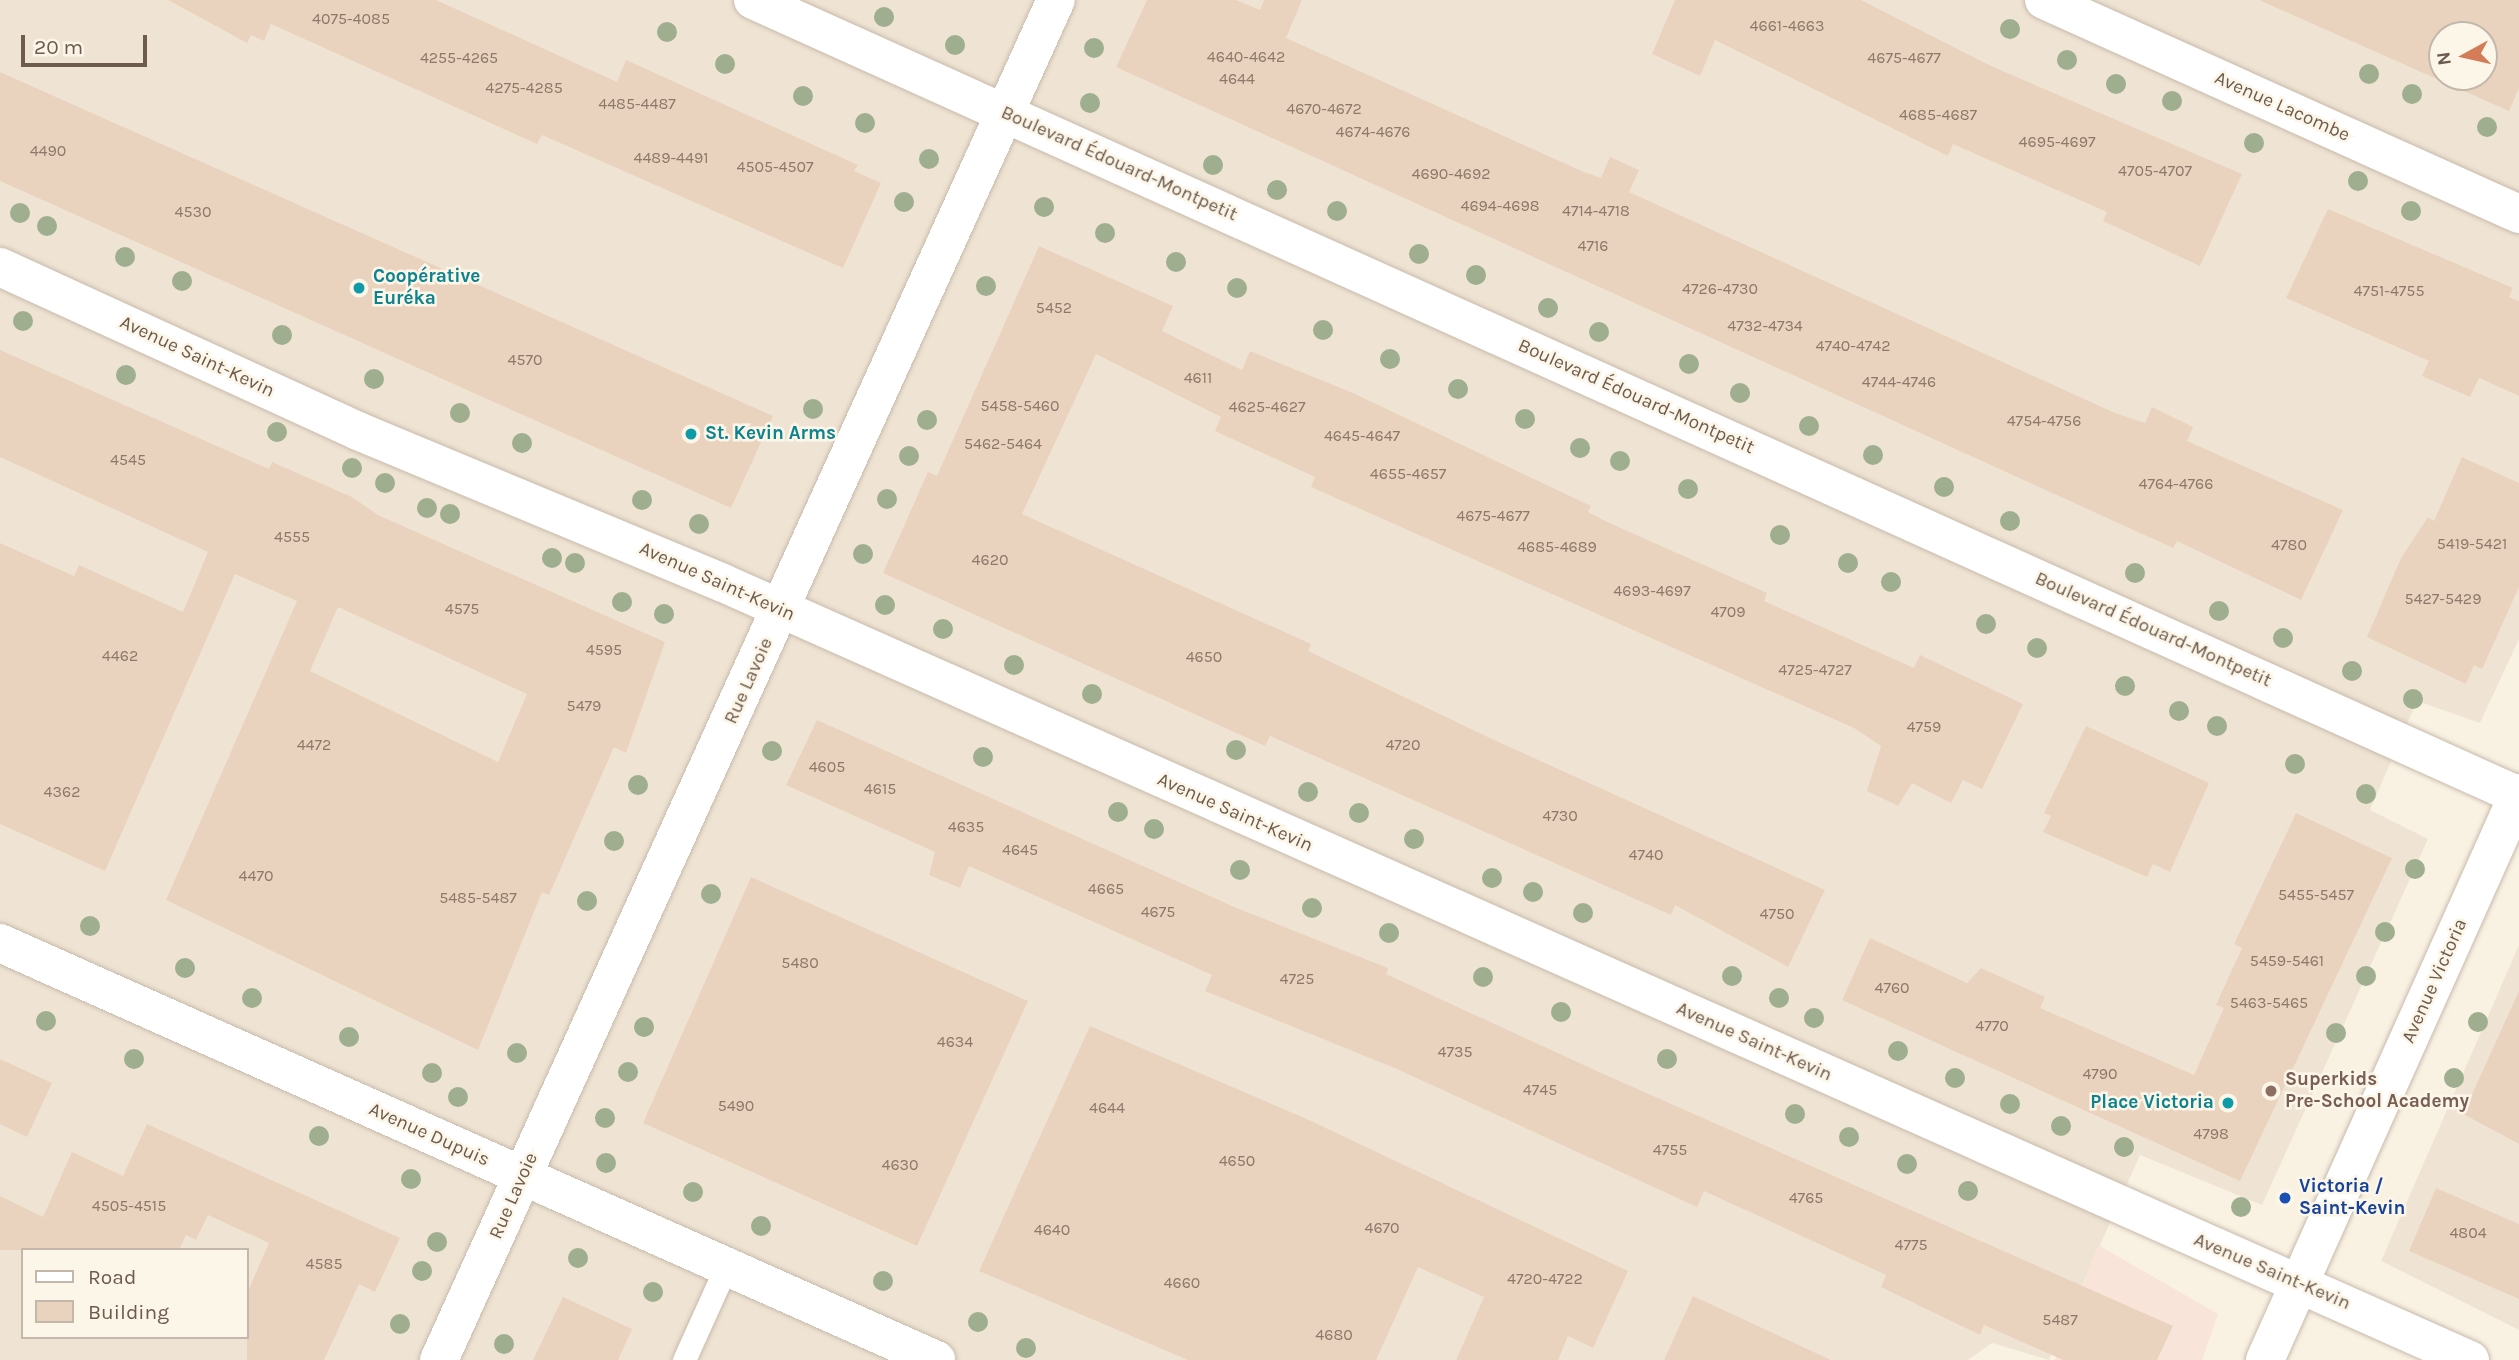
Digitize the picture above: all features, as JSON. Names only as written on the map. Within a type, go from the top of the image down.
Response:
[{"type":"street","name":"Boulevard Édouard-Montpetit","points":[[753,0],[2519,795]]},
{"type":"street","name":"Rue Lavoie","points":[[439,1360],[1056,0]]},
{"type":"street","name":"Avenue Lacombe","points":[[2044,0],[2519,214]]},
{"type":"street","name":"Avenue Saint-Kevin","points":[[0,267],[358,431],[781,610],[2470,1360]]},
{"type":"street","name":"Avenue Victoria","points":[[2265,1360],[2519,795]]},
{"type":"street","name":"Avenue Dupuis","points":[[0,943],[936,1360]]},
{"type":"lane","points":[[684,1360],[726,1267]]},
{"type":"shaded area","points":[[0,0],[2519,0],[2519,639],[2480,723],[2417,701],[2370,810],[2428,839],[2262,1205],[2140,1155],[2049,1360],[1992,1343],[1968,1360],[0,1360]]},
{"type":"shaded area","points":[[2519,945],[2519,1330],[2381,1261]]},
{"type":"shaded area","points":[[2098,1245],[2218,1314],[2202,1360],[2055,1360]]},
{"type":"building","points":[[168,0],[436,0],[617,82],[626,60],[858,165],[854,171],[881,183],[843,268],[542,135],[537,144],[271,24],[264,41],[251,35],[247,43]]},
{"type":"building","points":[[1147,0],[1236,0],[1260,10],[1264,0],[1302,0],[1286,38],[1584,172],[1601,178],[1610,157],[1639,170],[1629,192],[2115,413],[2145,423],[2152,407],[2193,427],[2187,441],[2343,510],[2301,600],[2177,541],[2173,548],[1116,67]]},
{"type":"building","points":[[1675,0],[1861,0],[1991,66],[2242,174],[2200,266],[2103,221],[2107,212],[1953,144],[1948,156],[1715,40],[1700,76],[1652,54]]},
{"type":"building","points":[[2259,0],[2519,0],[2519,88],[2509,111],[2464,91],[2498,91],[2498,21],[2428,21],[2428,75]]},
{"type":"building","points":[[0,72],[773,416],[731,508],[0,181]]},
{"type":"building","points":[[2328,209],[2513,288],[2509,297],[2519,301],[2519,396],[2479,378],[2470,397],[2422,376],[2429,361],[2286,298]]},
{"type":"building","points":[[1039,246],[1173,306],[1162,331],[1242,370],[1250,351],[1353,393],[1591,506],[1588,512],[1607,522],[1767,593],[1764,601],[1914,668],[1920,655],[2023,704],[1982,789],[1963,780],[1951,803],[1912,783],[1898,806],[1867,791],[1881,746],[1854,728],[1311,487],[1315,477],[1215,431],[1221,417],[1096,354],[1022,514],[1311,644],[1308,651],[1492,739],[1825,890],[1788,967],[1675,905],[1671,915],[1270,736],[1265,746],[883,573],[928,472],[937,476]]},
{"type":"building","points":[[0,350],[269,469],[272,462],[352,497],[378,515],[665,642],[626,753],[614,747],[549,895],[542,892],[478,1050],[166,900],[297,601],[235,574],[105,871],[0,824],[0,543],[74,576],[79,565],[183,612],[208,552],[0,457]],"holes":[[[338,607],[527,694],[498,762],[310,671]]]},
{"type":"building","points":[[2462,457],[2519,483],[2519,587],[2482,669],[2474,665],[2466,684],[2367,637],[2401,558],[2428,517],[2434,521]]},
{"type":"building","points":[[817,720],[1239,909],[1388,968],[1386,974],[1599,1072],[2173,1326],[2157,1360],[2063,1360],[1984,1325],[1980,1335],[1881,1287],[1886,1275],[1704,1191],[1697,1207],[1397,1069],[1205,991],[1212,975],[969,866],[960,888],[929,875],[935,852],[786,785]]},
{"type":"building","points":[[2086,726],[2209,783],[2170,872],[2153,864],[2147,877],[2043,832],[2051,816],[2044,813]]},
{"type":"building","points":[[2296,813],[2392,858],[2240,1181],[1842,1000],[1870,938],[1967,983],[1981,968],[2045,997],[2040,1008],[2194,1075],[2224,1008],[2216,1005],[2242,948],[2234,944]]},
{"type":"building","points":[[751,877],[1028,1001],[917,1246],[643,1123]]},
{"type":"building","points":[[2519,991],[2519,1144],[2463,1114]]},
{"type":"building","points":[[1090,1026],[1309,1120],[1628,1271],[1593,1348],[1568,1336],[1558,1360],[1456,1360],[1484,1297],[1418,1267],[1376,1360],[1188,1360],[979,1271]]},
{"type":"building","points":[[0,1059],[52,1083],[27,1137],[0,1124]]},
{"type":"building","points":[[147,1124],[400,1238],[375,1292],[359,1284],[324,1360],[247,1360],[248,1291],[269,1243],[208,1215],[196,1240],[186,1235],[180,1248],[0,1250],[0,1196],[43,1217],[72,1152],[123,1176]]},
{"type":"building","points":[[2436,1188],[2519,1224],[2519,1299],[2409,1251]]},
{"type":"building","points":[[1693,1296],[1831,1360],[1664,1360]]},
{"type":"building","points":[[563,1297],[632,1329],[618,1360],[533,1360]]},
{"type":"place","name":"Coopérative Euréka","points":[[359,288]]},
{"type":"place","name":"St. Kevin Arms","points":[[691,434]]},
{"type":"place","name":"Superkids Pre-School Academy","points":[[2271,1091]]},
{"type":"place","name":"Place Victoria","points":[[2228,1103]]},
{"type":"place","name":"Victoria / Saint-Kevin","points":[[2285,1198]]}]
